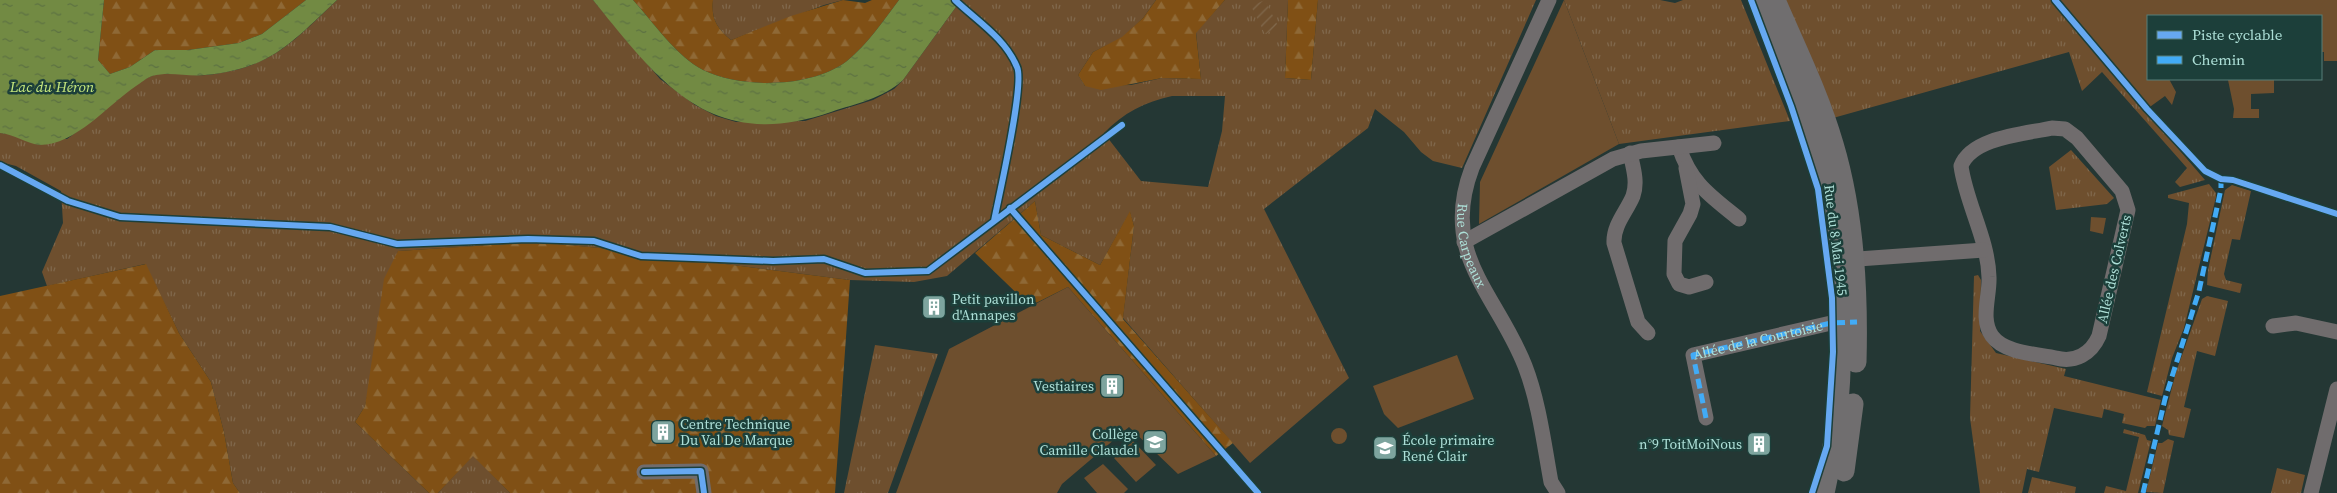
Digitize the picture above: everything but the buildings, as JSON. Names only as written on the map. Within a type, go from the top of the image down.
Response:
[{"type":"main road","name":"Rue du 8 Mai 1945","points":[[1759,0],[1802,105],[1827,180],[1832,210],[1845,259]]},
{"type":"main road","name":"Rue du 8 Mai 1945","points":[[1775,0],[1833,144],[1845,189],[1845,259],[1852,414],[1839,493]]},
{"type":"main road","name":"Rue du 8 Mai 1945","points":[[1824,493],[1840,402],[1849,322]]},
{"type":"street","name":"Rue Carpeaux","points":[[1549,0],[1468,178],[1462,210],[1464,242],[1480,284],[1526,369],[1551,482],[1557,493]]},
{"type":"street","name":"Allée des Colverts","points":[[2052,128],[2065,129],[2078,138],[2125,195],[2128,210],[2098,336],[2091,350],[2077,358],[2061,360],[2012,348],[2004,346],[1993,337],[1986,318],[1989,278],[1984,250],[1961,166],[1967,155],[1980,145],[2052,128]]},
{"type":"street","points":[[1464,242],[1614,159],[1630,153],[1714,143]]},
{"type":"street","points":[[1680,147],[1693,208],[1675,241],[1674,274],[1679,284],[1685,286],[1706,282]]},
{"type":"street","points":[[1630,153],[1635,179],[1634,190],[1616,229],[1614,243],[1638,322],[1648,333]]},
{"type":"street","points":[[1686,168],[1708,194],[1739,219]]},
{"type":"street","points":[[1845,259],[1984,250]]},
{"type":"street","name":"Allée de la Courtoisie","points":[[1706,418],[1693,355],[1849,322]]},
{"type":"street","points":[[2273,326],[2296,322],[2337,332]]},
{"type":"street","points":[[2310,493],[2337,389]]},
{"type":"street","points":[[644,472],[700,471],[704,493]]},
{"type":"green space","points":[[104,0],[306,0],[262,34],[239,43],[188,50],[155,50],[130,67],[110,74],[98,60]]},
{"type":"green space","points":[[337,0],[593,0],[660,79],[695,105],[716,116],[736,122],[805,121],[873,100],[894,89],[903,80],[961,0],[1156,0],[1143,18],[1122,38],[1093,52],[1078,75],[1085,86],[1131,85],[1162,78],[1201,79],[1196,32],[1225,0],[1288,0],[1285,78],[1311,80],[1318,0],[1536,0],[1462,168],[1433,161],[1421,152],[1404,132],[1375,109],[1368,128],[1264,209],[1349,378],[1250,463],[1123,318],[1134,226],[1130,212],[1100,265],[1041,235],[1035,201],[947,276],[914,282],[850,280],[600,248],[536,242],[398,251],[365,406],[355,422],[429,493],[240,493],[233,483],[224,432],[211,382],[179,333],[145,264],[47,286],[42,272],[63,223],[61,191],[16,166],[0,162],[0,133],[67,139],[127,90],[149,77],[170,73],[206,75],[228,72],[264,60],[293,41]],"holes":[[[1172,96],[1225,96],[1222,131],[1208,187],[1141,181],[1104,133],[1135,109],[1162,98]]]},
{"type":"green space","points":[[633,0],[713,0],[713,13],[716,23],[731,40],[791,16],[843,0],[865,3],[872,0],[899,0],[855,54],[832,70],[796,81],[756,83],[719,76],[693,64],[665,38]]},
{"type":"green space","points":[[713,0],[843,0],[824,5],[731,40],[716,23],[713,13]]},
{"type":"green space","points":[[1156,0],[1225,0],[1196,33],[1201,79],[1162,78],[1101,90],[1085,86],[1078,75],[1093,52],[1122,37],[1143,18]]},
{"type":"green space","points":[[1265,0],[1279,28],[1265,34],[1251,6]]},
{"type":"green space","points":[[1288,0],[1318,0],[1311,80],[1285,78]]},
{"type":"green space","points":[[1564,0],[1660,0],[1675,3],[1683,0],[1741,0],[1790,121],[1619,144]]},
{"type":"green space","points":[[1564,0],[1619,144],[1479,224],[1480,182]]},
{"type":"green space","points":[[1784,0],[2055,0],[2087,37],[2084,39],[2205,180],[2180,187],[2175,182],[2187,168],[2102,72],[2082,91],[2069,52],[1833,118]]},
{"type":"green space","points":[[2055,0],[2337,0],[2337,61],[2324,61],[2324,52],[2322,52],[2322,15],[2147,15],[2147,80],[2170,80],[2176,92],[2172,105],[2165,96],[2147,109]]},
{"type":"green space","points":[[2228,80],[2274,80],[2274,93],[2251,94],[2251,109],[2259,109],[2259,118],[2233,118],[2234,109]]},
{"type":"green space","points":[[2071,150],[2114,198],[2107,204],[2056,210],[2049,167]]},
{"type":"green space","points":[[2209,184],[2216,193],[2216,197],[2184,328],[2172,358],[2162,396],[2147,392],[2187,224],[2189,203],[2168,198],[2168,195]]},
{"type":"green space","points":[[2232,185],[2251,191],[2240,240],[2232,239],[2224,274],[2226,280],[2242,284],[2240,293],[2207,285],[2208,270],[2225,190]]},
{"type":"green space","points":[[1035,201],[1041,235],[1100,265],[1130,211],[1134,226],[1123,319],[1233,443],[1216,456],[1068,287],[1030,306],[975,253]]},
{"type":"green space","points":[[2091,217],[2106,218],[2103,234],[2090,231]]},
{"type":"green space","points":[[536,242],[600,248],[850,280],[835,493],[510,493],[473,456],[438,493],[429,493],[355,422],[365,406],[384,279],[398,251]]},
{"type":"green space","points":[[146,264],[179,333],[211,382],[224,432],[233,483],[240,493],[0,493],[0,296]]},
{"type":"green space","points":[[1978,275],[1981,280],[1980,331],[1996,353],[2066,369],[2064,376],[2161,400],[2155,426],[2147,426],[2145,428],[2122,423],[2124,414],[2104,409],[2102,418],[2054,408],[2039,472],[2027,469],[2022,493],[1980,493],[1970,418],[1974,276]]},
{"type":"green space","points":[[1068,287],[1216,456],[1178,474],[1129,427],[1062,484],[1057,493],[896,493],[949,349]]},
{"type":"green space","points":[[2207,296],[2228,301],[2215,356],[2197,351],[2184,407],[2191,409],[2184,438],[2169,435],[2168,430],[2162,426],[2176,372],[2202,299]]},
{"type":"green space","points":[[875,345],[938,354],[888,493],[844,493]]},
{"type":"green space","points":[[1457,355],[1474,399],[1398,428],[1384,414],[1373,386]]},
{"type":"green space","points":[[1339,428],[1345,430],[1347,436],[1345,442],[1339,444],[1333,442],[1331,436],[1333,430]]},
{"type":"green space","points":[[2124,429],[2145,435],[2147,440],[2151,441],[2138,493],[2104,493],[2106,486],[2126,491],[2139,437],[2123,433]]},
{"type":"green space","points":[[2168,439],[2174,441],[2163,493],[2146,492],[2158,443]]},
{"type":"green space","points":[[1133,441],[1156,465],[1136,482],[1114,458]]},
{"type":"green space","points":[[473,455],[510,493],[438,493]]},
{"type":"green space","points":[[1103,464],[1128,489],[1124,493],[1097,493],[1084,478]]},
{"type":"green space","points":[[2277,468],[2305,475],[2301,493],[2271,493]]},
{"type":"green space","points":[[2032,477],[2076,487],[2075,493],[2028,493]]},
{"type":"water","name":"Lac du Héron","points":[[0,0],[104,0],[98,60],[110,74],[130,67],[155,50],[188,50],[239,43],[262,34],[306,0],[337,0],[293,41],[264,60],[228,72],[205,75],[165,74],[152,76],[125,94],[91,123],[66,138],[40,145],[0,133]]},
{"type":"water","points":[[593,0],[633,0],[683,56],[703,70],[737,80],[756,83],[776,83],[796,81],[815,76],[832,70],[847,61],[868,40],[899,0],[961,0],[903,80],[887,92],[831,112],[789,122],[753,124],[721,117],[692,103],[667,83],[642,59]]},
{"type":"marked path","points":[[2143,493],[2165,399],[2199,291],[2221,189],[2221,179]]},
{"type":"marked path","points":[[1706,418],[1693,355],[1831,323],[1857,322]]},
{"type":"cycle path","points":[[955,0],[990,30],[1005,47],[1017,67],[1019,77],[1015,116],[994,221]]},
{"type":"cycle path","points":[[1751,0],[1791,106],[1818,189],[1832,298],[1833,352],[1827,446],[1812,493]]},
{"type":"cycle path","points":[[2055,0],[2147,109],[2205,171],[2221,179],[2233,180],[2337,214]]},
{"type":"cycle path","points":[[0,165],[68,201],[120,217],[330,227],[397,244],[528,239],[594,241],[641,256],[773,261],[824,259],[865,273],[928,271],[1122,125]]},
{"type":"cycle path","points":[[1010,208],[1258,493]]},
{"type":"cycle path","points":[[644,472],[701,471],[704,493]]},
{"type":"place","name":"Petit pavillon d'Annapes","points":[[934,307]]},
{"type":"place","name":"Vestiaires","points":[[1112,386]]},
{"type":"place","name":"Centre Technique Du Val De Marque","points":[[663,432]]},
{"type":"place","name":"Collège Camille Claudel","points":[[1155,442]]},
{"type":"place","name":"n°9 ToitMoiNous","points":[[1759,444]]},
{"type":"place","name":"École primaire René Clair","points":[[1385,448]]}]
